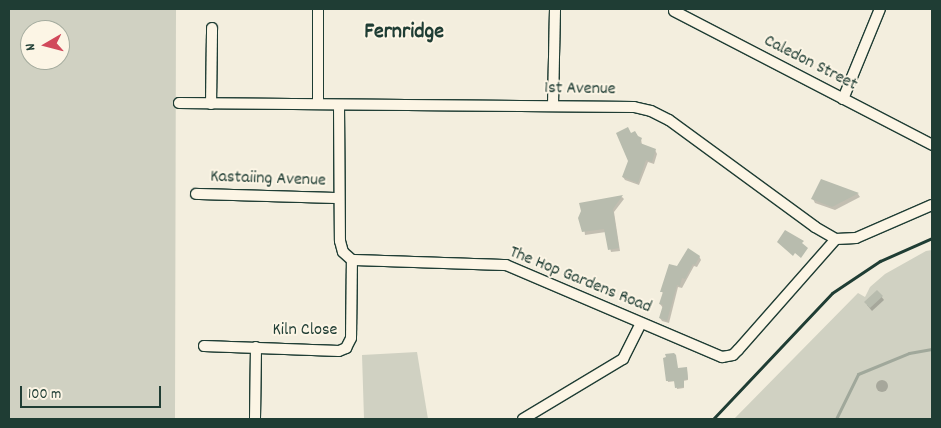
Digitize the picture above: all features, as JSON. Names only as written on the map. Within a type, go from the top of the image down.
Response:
[{"type":"street","points":[[318,9],[318,104]]},
{"type":"street","points":[[553,105],[555,9]]},
{"type":"street","points":[[843,99],[880,9]]},
{"type":"street","name":"Caledon Street","points":[[674,11],[932,145]]},
{"type":"street","points":[[211,104],[212,28]]},
{"type":"street","name":"1st Avenue","points":[[179,103],[634,106],[659,114],[815,227],[836,239]]},
{"type":"street","points":[[339,105],[340,241],[343,252],[352,260]]},
{"type":"street","name":"Kastaiing Avenue","points":[[196,194],[339,198]]},
{"type":"street","points":[[836,239],[856,238],[932,205]]},
{"type":"street","name":"The Hop Gardens Road","points":[[352,260],[506,265],[716,356],[733,355],[836,239]]},
{"type":"street","name":"Kiln Close","points":[[204,346],[339,351],[348,346],[351,338],[352,260]]},
{"type":"street","points":[[523,419],[623,359],[641,323]]},
{"type":"street","points":[[255,419],[256,347]]},
{"type":"shaded area","points":[[9,9],[176,9],[175,419],[9,419]]},
{"type":"shaded area","points":[[932,250],[932,419],[734,419],[858,293],[865,297],[870,287],[885,274],[926,251]]},
{"type":"shaded area","points":[[417,352],[428,419],[364,419],[362,355]]},
{"type":"building","points":[[628,127],[631,133],[635,131],[642,138],[640,143],[656,149],[652,162],[646,160],[638,183],[622,177],[628,161],[616,133]]},
{"type":"building","points":[[821,179],[859,193],[832,207],[811,199]]},
{"type":"building","points":[[623,195],[613,209],[619,248],[608,250],[604,229],[582,232],[578,218],[581,211],[579,203]]},
{"type":"building","points":[[785,230],[804,241],[802,243],[808,248],[801,258],[795,253],[793,256],[777,242]]},
{"type":"building","points":[[688,248],[700,256],[685,279],[682,278],[680,286],[677,285],[667,321],[659,318],[663,305],[659,304],[663,292],[660,292],[669,264],[677,266]]},
{"type":"building","points":[[877,290],[883,296],[870,308],[864,302]]},
{"type":"building","points":[[674,353],[678,368],[687,367],[688,379],[684,380],[684,387],[675,388],[674,381],[666,381],[663,358],[666,357],[665,354]]},
{"type":"waterway","points":[[836,419],[858,374],[909,353],[932,349]]},
{"type":"railway","points":[[713,419],[832,293],[880,261],[932,238]]},
{"type":"district","name":"Fernridge","points":[[404,33]]}]
